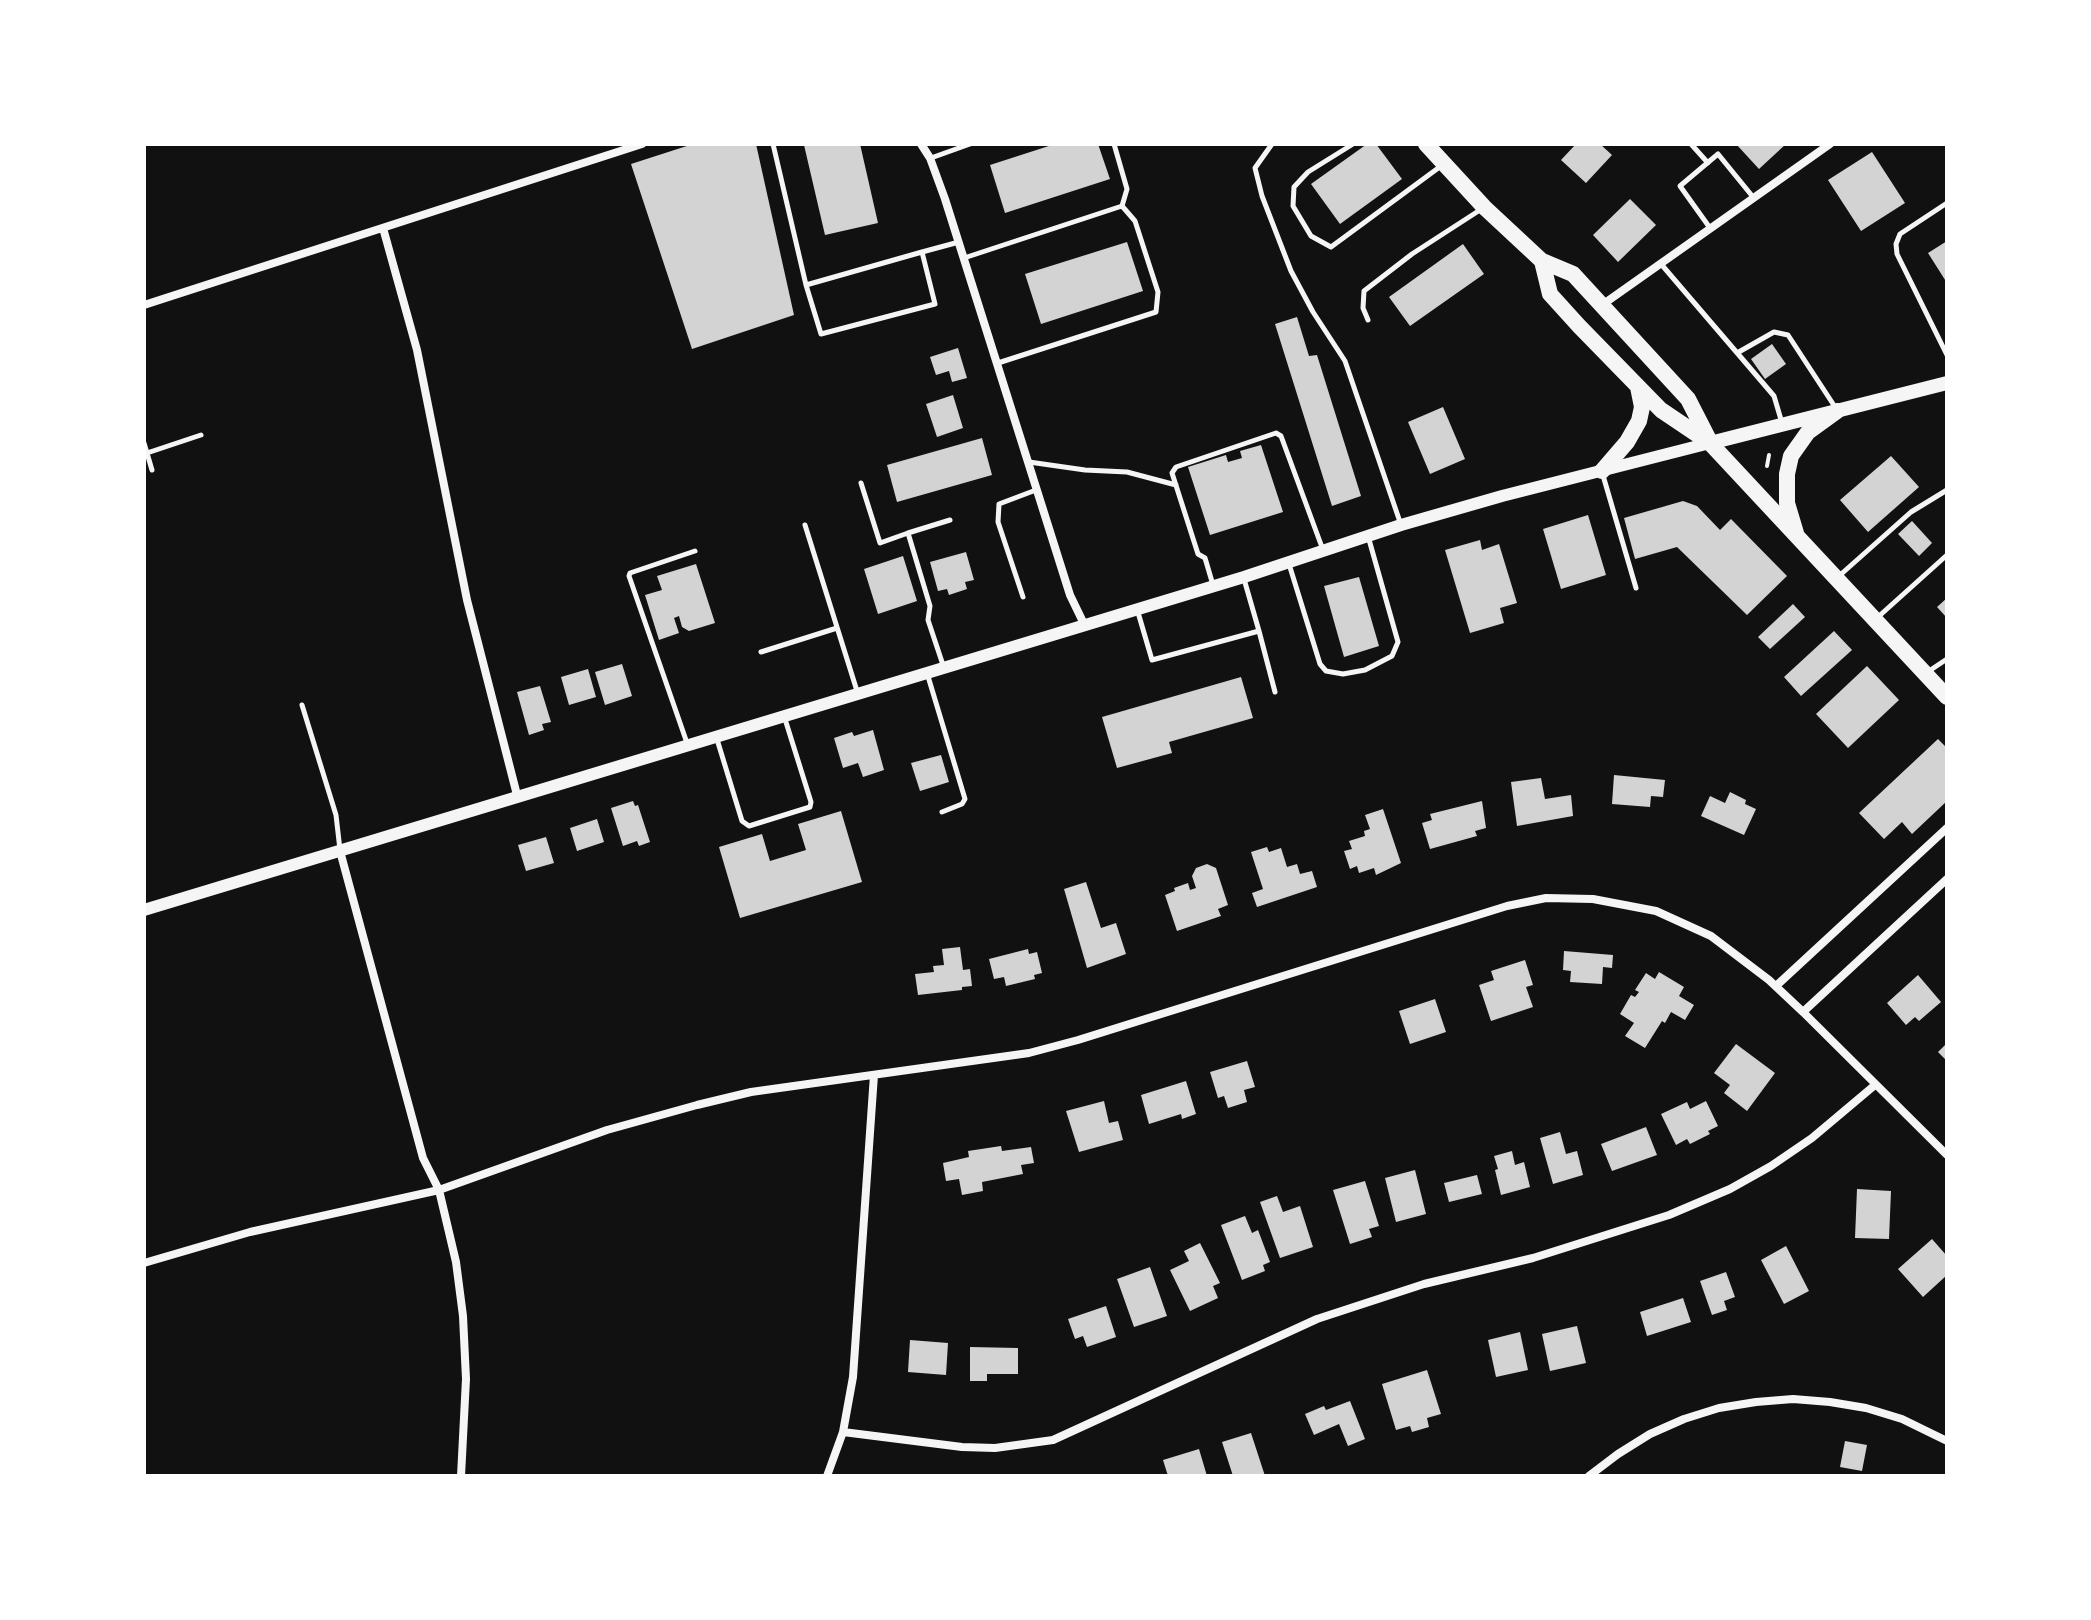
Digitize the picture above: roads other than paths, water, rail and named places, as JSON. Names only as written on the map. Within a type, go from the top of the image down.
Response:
[{"type":"main road","points":[[1426,144],[1484,207],[1542,261],[1573,274],[1688,399],[1710,443]]},
{"type":"main road","points":[[1542,261],[1550,294],[1661,410],[1710,443],[1947,697]]},
{"type":"main road","points":[[1710,443],[1947,383]]},
{"type":"main road","points":[[1602,471],[1627,442],[1639,421],[1642,407],[1637,385]]},
{"type":"main road","points":[[1798,538],[1787,503],[1787,474],[1791,456],[1808,432],[1837,411]]},
{"type":"street","points":[[144,305],[642,144]]},
{"type":"street","points":[[921,144],[930,158],[960,242],[1070,595],[1084,624]]},
{"type":"street","points":[[1602,305],[1830,144]]},
{"type":"street","points":[[383,228],[417,350],[467,600],[517,795]]},
{"type":"street","points":[[144,910],[1244,577],[1401,525],[1710,443]]},
{"type":"street","points":[[1776,986],[1947,828]]},
{"type":"street","points":[[340,851],[423,1158],[439,1190],[456,1262],[466,1379],[461,1476]]},
{"type":"street","points":[[1803,1012],[1947,879]]},
{"type":"street","points":[[144,1263],[250,1232],[439,1190],[607,1130],[751,1092],[1016,1055],[1066,1044],[1507,906],[1546,898],[1593,899],[1656,911],[1711,936],[1776,986],[1947,1155]]},
{"type":"street","points":[[827,1476],[843,1432],[853,1377],[874,1075]]},
{"type":"street","points":[[843,1432],[962,1447],[995,1448],[1053,1440],[1317,1319],[1424,1284],[1598,1239],[1669,1215],[1730,1189],[1812,1138],[1875,1085]]},
{"type":"street","points":[[1589,1476],[1618,1454],[1661,1429],[1719,1408],[1756,1402],[1793,1399],[1866,1408],[1902,1419],[1947,1441]]},
{"type":"lane","points":[[773,144],[806,285],[821,334],[935,304],[922,252]]},
{"type":"lane","points":[[930,158],[970,144]]},
{"type":"lane","points":[[1114,144],[1127,189],[1122,206]]},
{"type":"lane","points":[[1272,144],[1255,168],[1262,196],[1291,271],[1345,361],[1401,525]]},
{"type":"lane","points":[[1353,144],[1308,172],[1294,187],[1293,206],[1311,236],[1331,247],[1444,163]]},
{"type":"lane","points":[[1691,144],[1708,163]]},
{"type":"lane","points":[[1710,228],[1680,186],[1718,154],[1753,197]]},
{"type":"lane","points":[[1947,203],[1900,234],[1896,244],[1897,254],[1947,355]]},
{"type":"lane","points":[[964,258],[1122,206]]},
{"type":"lane","points":[[998,363],[1156,312],[1158,292],[1154,279],[1135,221],[1122,206]]},
{"type":"lane","points":[[1368,320],[1363,308],[1364,291],[1412,254],[1484,207]]},
{"type":"lane","points":[[806,285],[960,242]]},
{"type":"lane","points":[[1660,263],[1774,396],[1783,425]]},
{"type":"lane","points":[[1737,353],[1774,332],[1781,331],[1788,335],[1837,411]]},
{"type":"lane","points":[[1214,586],[1205,558],[1198,554],[1172,473],[1176,467],[1276,433],[1281,436],[1323,551]]},
{"type":"lane","points":[[147,453],[201,435]]},
{"type":"lane","points":[[144,443],[152,470]]},
{"type":"lane","points":[[1029,462],[1127,472],[1176,485]]},
{"type":"lane","points":[[1602,471],[1636,588]]},
{"type":"lane","points":[[861,483],[880,543],[950,520]]},
{"type":"lane","points":[[1023,597],[998,522],[999,504],[1037,490]]},
{"type":"lane","points":[[1835,579],[1911,512],[1947,490]]},
{"type":"lane","points":[[805,525],[857,692]]},
{"type":"lane","points":[[908,533],[930,606],[928,620],[944,666]]},
{"type":"lane","points":[[1289,563],[1320,664],[1326,671],[1343,674],[1365,670],[1392,656],[1398,642],[1368,536]]},
{"type":"lane","points":[[687,744],[629,576],[630,573],[695,551]]},
{"type":"lane","points":[[1875,620],[1947,555]]},
{"type":"lane","points":[[1244,577],[1275,692]]},
{"type":"lane","points":[[1137,608],[1152,660],[1259,631]]},
{"type":"lane","points":[[761,652],[837,628]]},
{"type":"lane","points":[[1925,673],[1947,659]]},
{"type":"lane","points":[[927,672],[965,799],[962,804],[942,812]]},
{"type":"lane","points":[[302,705],[336,815],[340,851]]},
{"type":"lane","points":[[716,735],[745,824],[749,826],[804,810],[810,807],[811,802],[783,715]]}]
